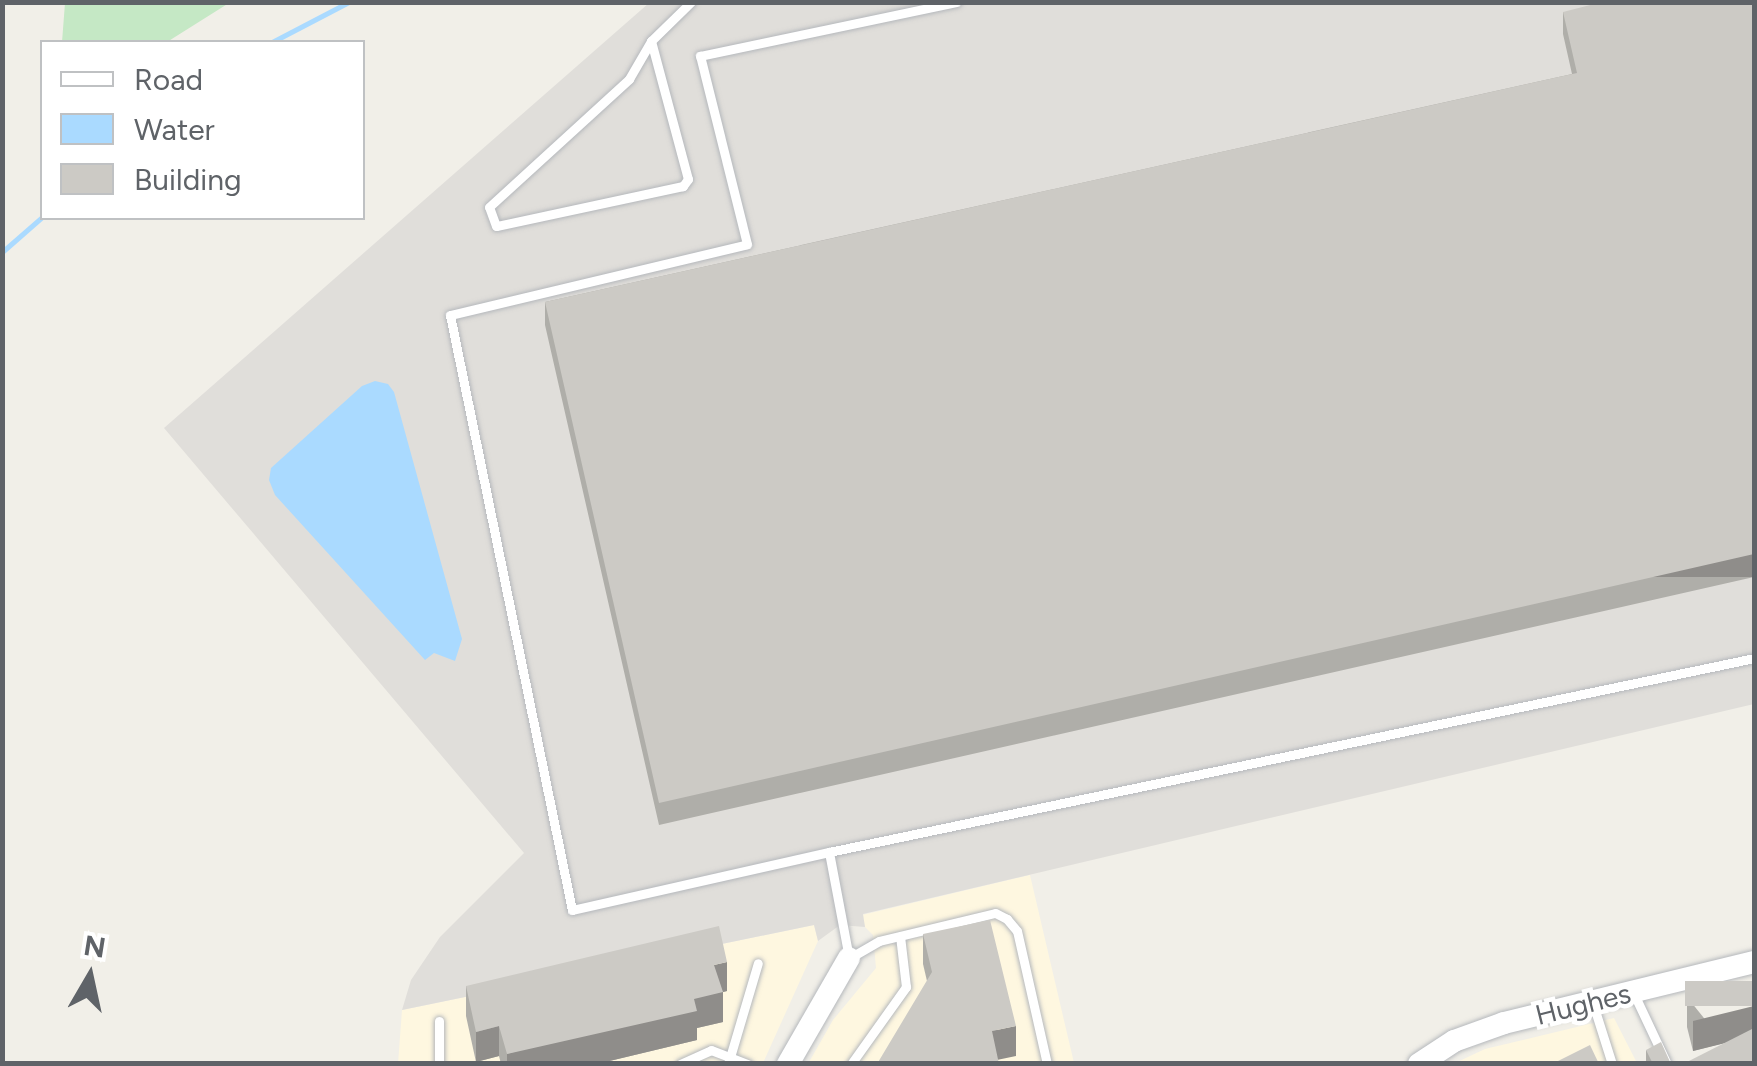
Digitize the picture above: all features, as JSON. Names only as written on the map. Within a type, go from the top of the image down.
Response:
[{"type":"street","points":[[788,1064],[849,958]]},
{"type":"street","name":"Hughes","points":[[1420,1064],[1454,1041],[1504,1023],[1754,962]]},
{"type":"lane","points":[[650,41],[688,179],[683,186],[496,226],[489,207],[629,79],[650,41],[690,2]]},
{"type":"lane","points":[[956,2],[700,56],[748,244],[450,315],[572,910],[829,852],[1754,658]]},
{"type":"lane","points":[[829,852],[849,958],[862,948],[900,936],[995,914],[1007,919],[1017,931],[1047,1064]]},
{"type":"lane","points":[[850,1064],[906,987],[900,936]]},
{"type":"lane","points":[[729,1060],[752,996],[758,963]]},
{"type":"lane","points":[[1633,992],[1667,1064]]},
{"type":"lane","points":[[1590,1059],[1610,1059],[1592,1002]]},
{"type":"lane","points":[[439,1021],[439,1064]]},
{"type":"lane","points":[[680,1064],[711,1050],[748,1064]]},
{"type":"shaded area","points":[[649,3],[1754,3],[1754,704],[863,914],[865,927],[840,925],[818,941],[814,925],[402,1010],[411,980],[440,937],[524,853],[164,428]]},
{"type":"shaded area","points":[[1030,875],[1074,1063],[808,1064],[833,1020],[876,968],[873,935],[865,927],[862,915]]},
{"type":"shaded area","points":[[814,925],[818,941],[763,1063],[398,1064],[402,1010]]},
{"type":"shaded area","points":[[1614,1018],[1637,1063],[1453,1064],[1485,1049]]},
{"type":"green space","points":[[65,2],[229,3],[170,40],[62,40]]},
{"type":"water","points":[[375,381],[388,384],[394,392],[462,639],[455,661],[434,653],[425,660],[275,495],[269,480],[271,468],[362,386]]},
{"type":"building","points":[[1602,2],[1753,2],[1754,554],[659,803],[545,302],[1577,73],[1563,12]]},
{"type":"building","points":[[990,920],[1016,1026],[992,1031],[999,1064],[877,1064],[932,972],[923,934]]},
{"type":"building","points":[[719,926],[727,962],[714,965],[723,992],[694,999],[697,1011],[507,1054],[499,1026],[476,1032],[466,986]]},
{"type":"building","points":[[1685,981],[1754,981],[1754,1006],[1685,1006]]},
{"type":"building","points":[[1754,1028],[1754,1064],[1683,1064]]},
{"type":"building","points":[[1661,1042],[1671,1064],[1653,1064],[1646,1050]]},
{"type":"building","points":[[1590,1045],[1599,1064],[1552,1064]]},
{"type":"waterway","points":[[276,40],[349,2]]},
{"type":"waterway","points":[[2,252],[40,219]]}]
